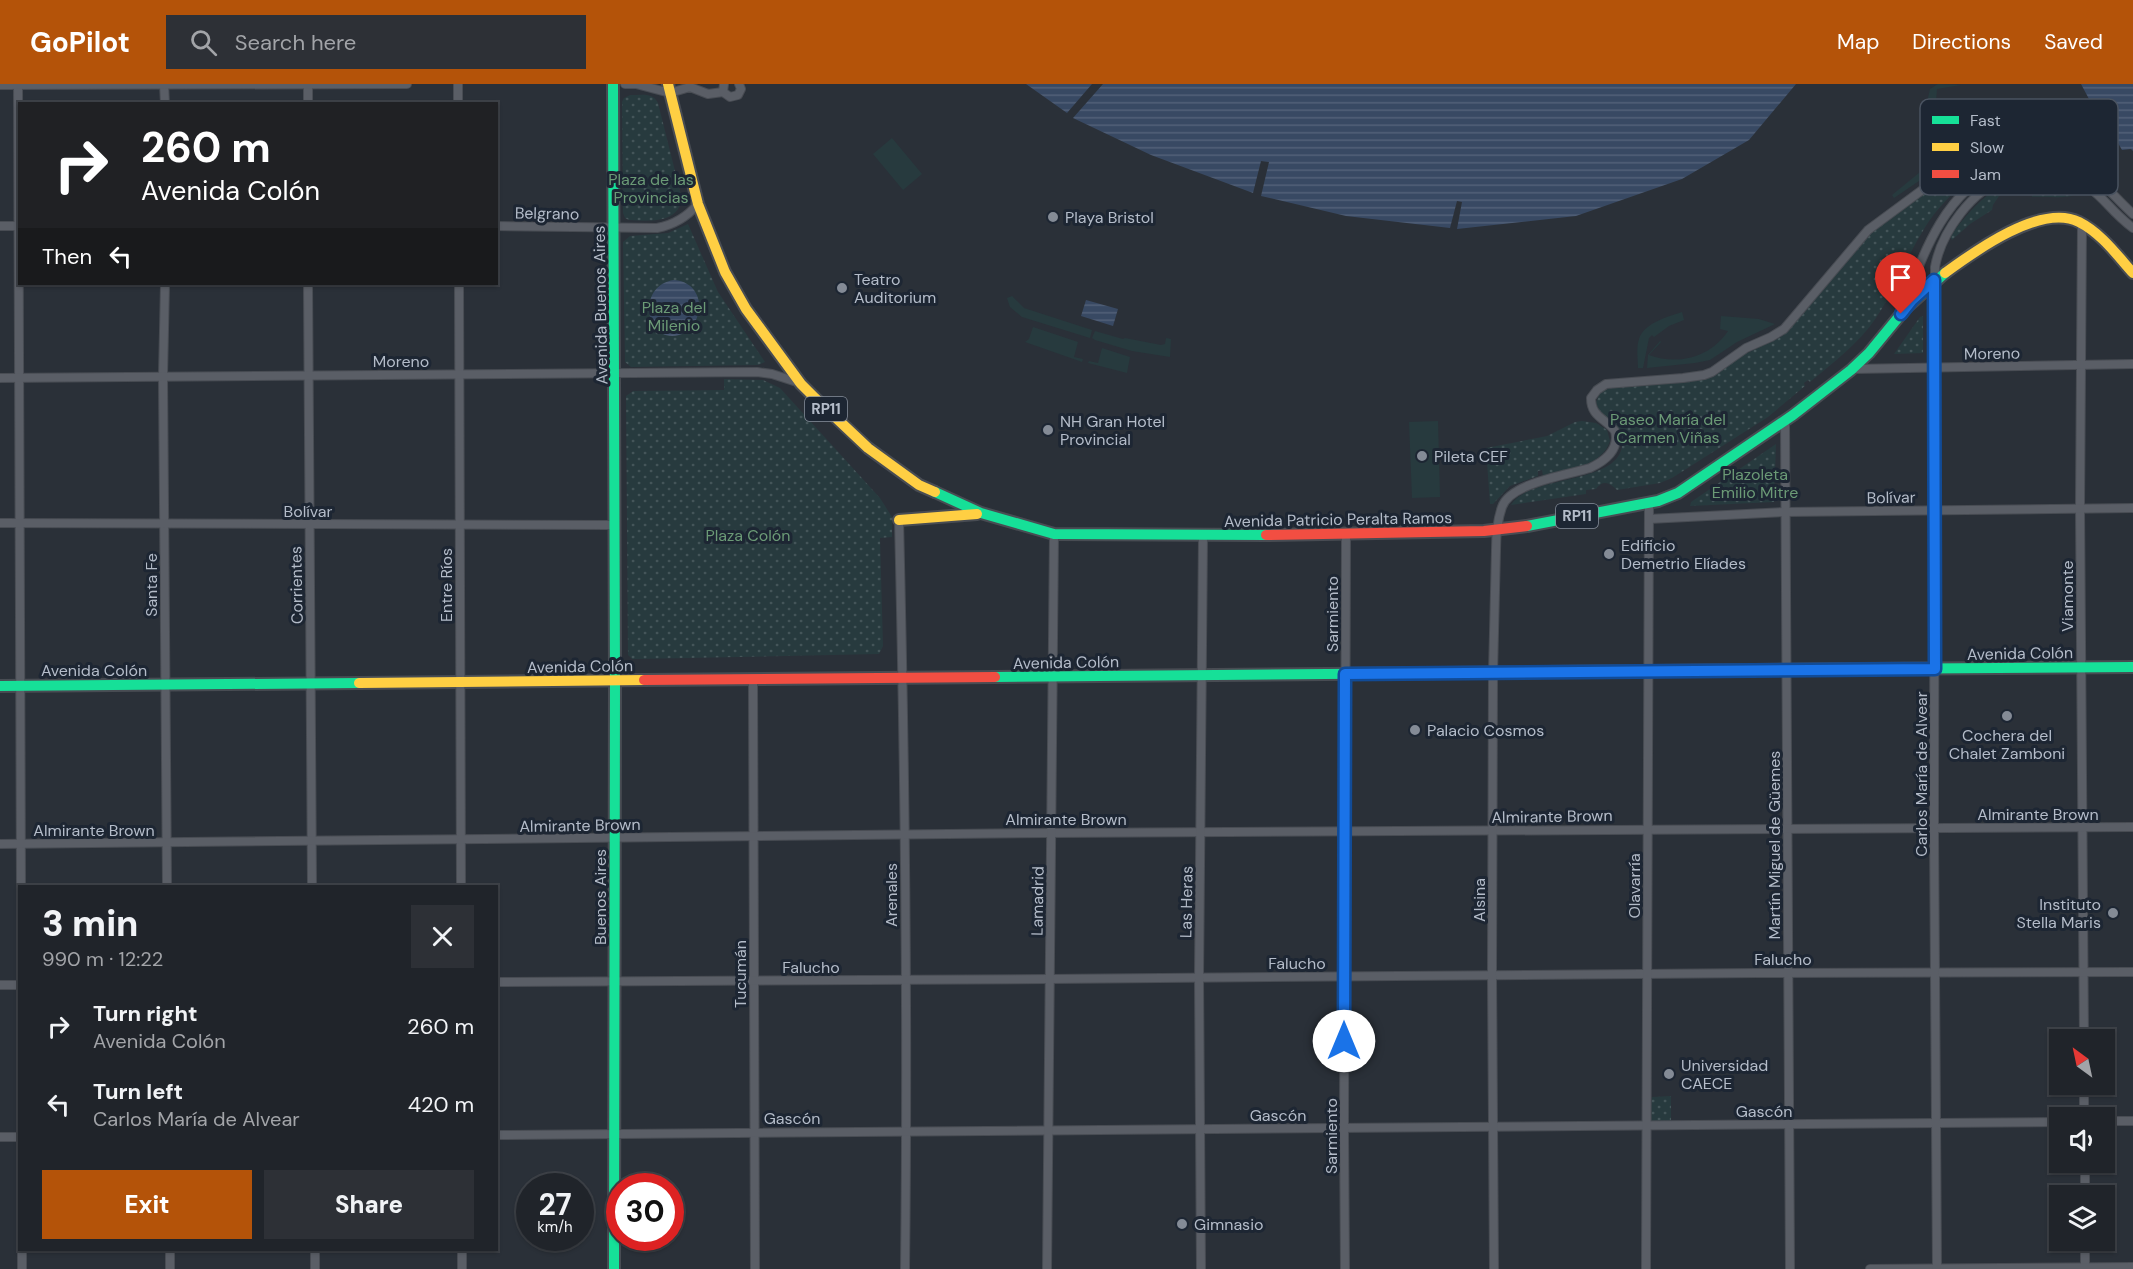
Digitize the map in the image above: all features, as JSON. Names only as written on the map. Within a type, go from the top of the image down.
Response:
[{"type":"main road","name":"Avenida Buenos Aires","points":[[613,84],[615,525]]},
{"type":"main road","name":"Avenida Patricio Peralta Ramos","points":[[669,88],[698,204],[717,256],[733,288],[758,327],[801,384],[855,437],[919,485],[981,513],[1054,534],[1203,536],[1497,530],[1648,503],[1678,493],[1785,422],[1852,369],[1878,344],[1912,300],[1934,280],[1983,247],[2030,224],[2057,217],[2082,224]]},
{"type":"main road","points":[[2082,224],[2133,273]]},
{"type":"main road","name":"RP11","points":[[899,520],[912,517],[981,513]]},
{"type":"main road","name":"Buenos Aires","points":[[614,1269],[615,525]]},
{"type":"main road","name":"Avenida Colón","points":[[0,686],[2133,667]]},
{"type":"street","points":[[164,84],[165,102]]},
{"type":"street","points":[[308,84],[308,102]]},
{"type":"street","points":[[0,85],[407,84]]},
{"type":"street","points":[[458,84],[458,102]]},
{"type":"street","points":[[625,84],[669,88],[690,86],[708,94],[723,88],[730,98],[740,92],[740,84]]},
{"type":"street","points":[[18,85],[18,102]]},
{"type":"street","name":"Alsina","points":[[1494,1269],[1493,673],[1497,530],[1502,508],[1515,492],[1532,484],[1590,468],[1611,454],[1616,444],[1615,431],[1595,414],[1592,407],[1591,398],[1601,386],[1694,377],[1712,372],[1746,348],[1784,329],[1868,230],[1920,190]]},
{"type":"street","points":[[1901,314],[1928,244],[1943,220],[1965,195]]},
{"type":"street","name":"Carlos María de Alvear","points":[[1937,1269],[1934,280],[1937,254],[1941,244],[1953,224],[1980,195]]},
{"type":"street","points":[[2098,195],[2133,228]]},
{"type":"street","points":[[2115,195],[2133,214]]},
{"type":"street","name":"Belgrano","points":[[498,226],[662,227],[687,215],[698,204]]},
{"type":"street","name":"Viamonte","points":[[2082,224],[2080,508],[2084,1029]]},
{"type":"street","points":[[0,226],[18,226]]},
{"type":"street","points":[[19,285],[21,885]]},
{"type":"street","name":"Santa Fe","points":[[165,285],[163,376],[167,885]]},
{"type":"street","name":"Corrientes","points":[[308,285],[312,885]]},
{"type":"street","name":"Entre Ríos","points":[[459,285],[461,885]]},
{"type":"street","name":"Moreno","points":[[1852,369],[2133,364]]},
{"type":"street","name":"Moreno","points":[[0,378],[757,372],[772,374],[801,384]]},
{"type":"street","name":"Martín Miguel de Güemes","points":[[1785,422],[1790,1269]]},
{"type":"street","name":"Olavarría","points":[[1646,1269],[1648,503]]},
{"type":"street","name":"Bolívar","points":[[1648,519],[1785,512],[2133,508]]},
{"type":"street","name":"Arenales","points":[[899,520],[903,678],[907,1130],[905,1269]]},
{"type":"street","name":"Bolívar","points":[[0,523],[615,525]]},
{"type":"street","name":"Lamadrid","points":[[1047,1269],[1054,534]]},
{"type":"street","name":"Sarmiento","points":[[1346,534],[1344,976],[1346,1269]]},
{"type":"street","name":"Las Heras","points":[[1201,1269],[1199,977],[1203,536]]},
{"type":"street","name":"Tucumán","points":[[753,679],[755,1269]]},
{"type":"street","name":"Almirante Brown","points":[[0,844],[615,839],[1051,832],[2133,827]]},
{"type":"street","name":"Falucho","points":[[498,982],[2133,972]]},
{"type":"street","points":[[0,985],[18,985]]},
{"type":"street","points":[[2115,1121],[2133,1121]]},
{"type":"street","name":"Gascón","points":[[498,1135],[754,1131],[2049,1122]]},
{"type":"street","points":[[0,1137],[18,1137]]},
{"type":"street","points":[[22,1251],[22,1269]]},
{"type":"street","points":[[170,1251],[170,1269]]},
{"type":"street","points":[[315,1251],[315,1269]]},
{"type":"street","points":[[462,1251],[462,1269]]},
{"type":"street","points":[[2085,1251],[2085,1268]]},
{"type":"street","points":[[1870,1269],[2133,1267]]},
{"type":"green space","points":[[1938,84],[1961,85],[1937,89],[1936,99],[1928,99],[1930,89]]},
{"type":"green space","name":"Plaza de las Provincias","points":[[630,95],[650,96],[658,103],[682,199],[675,213],[669,217],[645,221],[629,220],[623,213],[622,102]]},
{"type":"green space","points":[[892,138],[922,174],[903,190],[873,154]]},
{"type":"green space","points":[[1920,172],[1920,180],[1894,198],[1892,195]]},
{"type":"green space","name":"Paseo María del Carmen Viñas","points":[[1922,195],[1952,195],[1929,222],[1889,296],[1862,336],[1810,382],[1808,380],[1804,383],[1805,386],[1768,417],[1672,478],[1660,483],[1617,490],[1604,483],[1596,489],[1586,490],[1586,494],[1511,505],[1522,495],[1538,487],[1595,472],[1610,464],[1620,453],[1622,437],[1620,431],[1601,412],[1596,402],[1601,391],[1610,388],[1708,378],[1741,356],[1779,338],[1789,330],[1873,231]]},
{"type":"green space","points":[[1989,195],[2002,195],[1993,205],[1992,210],[1970,224],[1952,240],[1950,236]]},
{"type":"green space","points":[[2033,195],[2073,195],[2062,197],[2032,197]]},
{"type":"green space","name":"Plaza del Milenio","points":[[688,224],[718,292],[765,362],[758,365],[631,367],[625,362],[623,242],[630,236],[668,233]]},
{"type":"green space","points":[[1012,296],[1024,308],[1092,330],[1090,338],[1022,317],[1010,307],[1007,298]]},
{"type":"green space","points":[[1682,312],[1684,320],[1649,338],[1643,368],[1638,368],[1638,346],[1642,333],[1657,321]]},
{"type":"green space","points":[[1721,316],[1759,319],[1775,324],[1737,342],[1710,360],[1647,368],[1648,355],[1660,341],[1649,355],[1671,360],[1682,359],[1693,357],[1713,347],[1728,331],[1720,329]]},
{"type":"green space","points":[[1923,316],[1923,353],[1894,354],[1920,317]]},
{"type":"green space","points":[[1033,327],[1078,342],[1074,357],[1083,359],[1082,362],[1025,342],[1029,339]]},
{"type":"green space","points":[[1095,331],[1123,339],[1161,345],[1165,344],[1166,338],[1171,339],[1170,357],[1132,351],[1095,340],[1092,338]]},
{"type":"green space","points":[[1102,348],[1130,357],[1127,373],[1088,363],[1089,361],[1098,363]]},
{"type":"green space","name":"Plaza Colón","points":[[724,379],[763,380],[780,388],[880,498],[892,517],[892,537],[880,538],[883,646],[879,654],[637,659],[632,659],[628,655],[626,396],[633,391],[724,390]]},
{"type":"green space","points":[[1438,421],[1440,497],[1412,498],[1409,422]]},
{"type":"green space","points":[[1575,422],[1596,423],[1607,430],[1610,441],[1606,450],[1599,457],[1582,466],[1562,472],[1543,476],[1542,470],[1538,471],[1538,476],[1510,486],[1493,504],[1490,504],[1486,448],[1547,436]]},
{"type":"green space","name":"Plazoleta Emilio Mitre","points":[[1776,444],[1774,502],[1690,506],[1691,502]]},
{"type":"green space","points":[[1671,1096],[1671,1121],[1647,1121],[1647,1102],[1651,1102],[1652,1097]]},
{"type":"water","points":[[1026,84],[1092,84],[1067,113]]},
{"type":"water","points":[[1103,84],[1796,84],[1749,140],[1682,179],[1576,216],[1457,229],[1462,202],[1457,201],[1450,228],[1346,216],[1261,196],[1269,162],[1261,161],[1253,193],[1151,155],[1073,118]]},
{"type":"water","points":[[2081,84],[2133,84],[2133,151],[2131,149],[2122,150],[2118,143],[2118,99],[2089,99]]},
{"type":"water","points":[[674,280],[693,288],[699,300],[699,306],[696,320],[689,329],[679,335],[667,335],[659,331],[652,323],[650,302],[654,292],[662,284]]},
{"type":"water","points":[[1086,300],[1118,309],[1113,326],[1081,316]]},
{"type":"traffic: fast","points":[[613,84],[615,681]]},
{"type":"traffic: fast","points":[[1527,526],[1658,501],[1678,493],[1793,415],[1851,370],[1869,353],[1906,308],[1945,273]]},
{"type":"traffic: fast","points":[[935,492],[981,513],[1054,534],[1266,535]]},
{"type":"traffic: fast","points":[[1854,669],[2133,667]]},
{"type":"traffic: fast","points":[[995,677],[1543,672]]},
{"type":"traffic: fast","points":[[614,1269],[615,681]]},
{"type":"traffic: fast","points":[[0,686],[359,683]]},
{"type":"traffic: slow","points":[[668,84],[698,204],[725,272],[746,309],[801,384],[815,398],[868,448],[919,485],[935,492]]},
{"type":"traffic: slow","points":[[1945,273],[2009,232],[2046,219],[2064,218],[2079,222],[2094,232],[2133,273]]},
{"type":"traffic: slow","points":[[899,520],[977,514]]},
{"type":"traffic: slow","points":[[1543,672],[1854,669]]},
{"type":"traffic: slow","points":[[359,683],[644,680]]},
{"type":"traffic: jam","points":[[1266,535],[1484,531],[1527,526]]},
{"type":"traffic: jam","points":[[644,680],[995,677]]},
{"type":"place","name":"Playa Bristol","points":[[1053,217]]},
{"type":"place","name":"Teatro Auditorium","points":[[842,288]]},
{"type":"place","name":"NH Gran Hotel Provincial","points":[[1048,430]]},
{"type":"place","name":"Pileta CEF","points":[[1422,456]]},
{"type":"place","name":"Edificio Demetrio Elíades","points":[[1609,554]]},
{"type":"place","name":"Cochera del Chalet Zamboni","points":[[2007,716]]},
{"type":"place","name":"Palacio Cosmos","points":[[1415,730]]},
{"type":"place","name":"Instituto Stella Maris","points":[[2113,913]]},
{"type":"place","name":"Universidad CAECE","points":[[1669,1074]]},
{"type":"place","name":"Gimnasio","points":[[1182,1224]]},
{"type":"route","points":[[1344,1041],[1345,674],[1935,669],[1934,280],[1912,300],[1901,314]]}]
